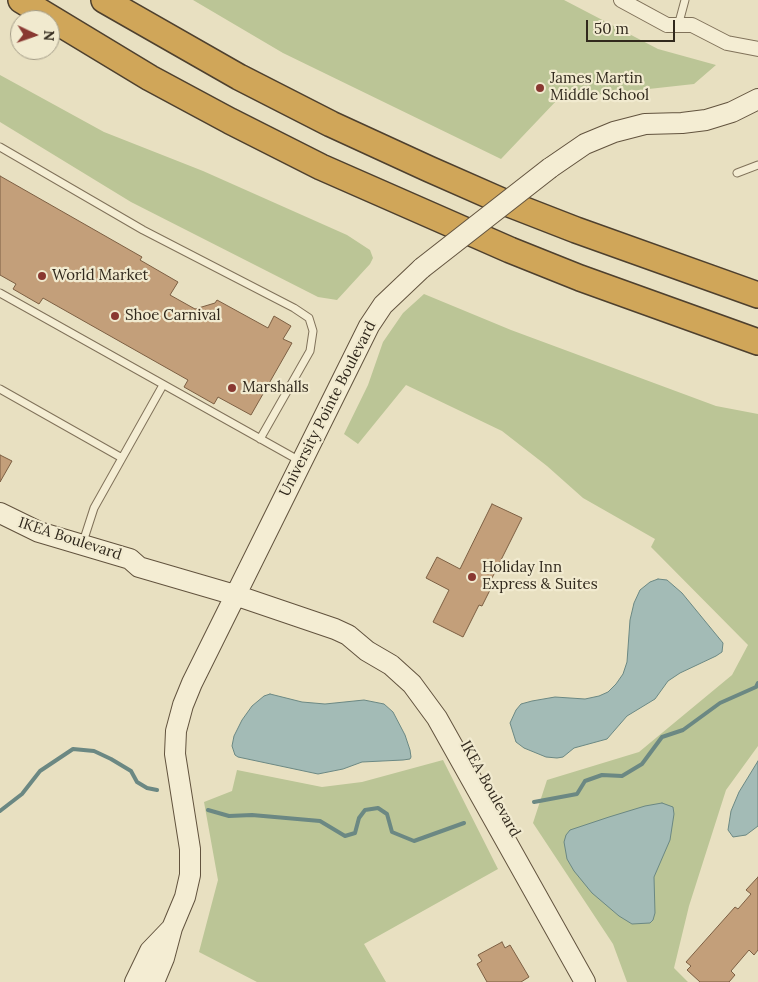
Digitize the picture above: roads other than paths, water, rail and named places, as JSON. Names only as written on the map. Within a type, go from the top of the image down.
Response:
[{"type":"highway","points":[[20,0],[150,78],[321,167],[527,257],[758,342]]},
{"type":"highway","points":[[104,0],[240,77],[331,124],[429,169],[504,202],[758,296]]},
{"type":"street","points":[[621,0],[667,25],[692,25],[727,42],[758,49]]},
{"type":"street","name":"University Pointe Boulevard","points":[[154,982],[167,952],[172,928],[182,906],[187,889],[191,860],[176,764],[176,731],[183,705],[192,683],[301,462],[369,326],[383,304],[422,268],[550,168],[579,148],[614,132],[645,124],[706,120],[739,109],[758,99]]},
{"type":"street","name":"IKEA Boulevard","points":[[0,513],[39,532],[130,559],[139,567],[235,595],[335,629],[348,635],[367,650],[391,664],[412,684],[430,706],[565,935],[598,982]]},
{"type":"street","name":"IKEA Boulevard","points":[[0,526],[34,542],[97,561],[128,570],[139,567]]},
{"type":"street","name":"University Pointe Boulevard","points":[[135,982],[150,951],[172,928]]},
{"type":"street","name":"IKEA Boulevard","points":[[565,935],[584,982]]},
{"type":"lane","points":[[678,26],[686,0]]},
{"type":"lane","points":[[0,147],[143,230],[294,308],[309,318],[314,331],[310,351],[260,439]]},
{"type":"lane","points":[[737,173],[758,165]]},
{"type":"lane","points":[[0,292],[301,462]]},
{"type":"lane","points":[[82,545],[94,508],[163,385]]},
{"type":"lane","points":[[0,390],[122,458]]},
{"type":"water","points":[[658,579],[667,580],[682,593],[723,643],[722,652],[668,681],[655,699],[627,716],[607,739],[574,748],[563,757],[557,758],[546,757],[524,748],[516,742],[510,723],[521,704],[555,697],[585,699],[608,692],[616,684],[623,674],[627,662],[630,620],[634,603],[640,590],[650,582]]},
{"type":"water","points":[[270,694],[302,702],[325,704],[364,700],[384,704],[393,712],[405,735],[411,757],[410,759],[403,760],[362,762],[343,769],[318,774],[238,757],[235,755],[232,746],[234,736],[242,720],[252,706],[264,696]]},
{"type":"water","points":[[758,761],[758,826],[746,835],[733,837],[728,830],[731,811],[739,792]]},
{"type":"water","points":[[662,803],[673,807],[674,814],[670,840],[654,877],[655,913],[650,923],[632,924],[619,916],[592,893],[567,859],[564,842],[570,830],[645,806]]},
{"type":"waterway","points":[[534,802],[577,794],[585,781],[602,775],[622,776],[642,764],[662,737],[683,730],[720,703],[756,687],[758,683]]},
{"type":"waterway","points":[[0,811],[22,794],[40,771],[73,749],[94,751],[111,759],[131,771],[137,782],[147,788],[157,790]]},
{"type":"waterway","points":[[208,810],[229,816],[252,815],[320,821],[345,836],[355,833],[359,818],[365,810],[378,808],[387,814],[392,832],[414,841],[464,823]]},
{"type":"place","name":"James Martin Middle School","points":[[540,88]]},
{"type":"place","name":"World Market","points":[[42,276]]},
{"type":"place","name":"Shoe Carnival","points":[[115,316]]},
{"type":"place","name":"Marshalls","points":[[232,388]]},
{"type":"place","name":"Holiday Inn Express & Suites","points":[[472,577]]}]
